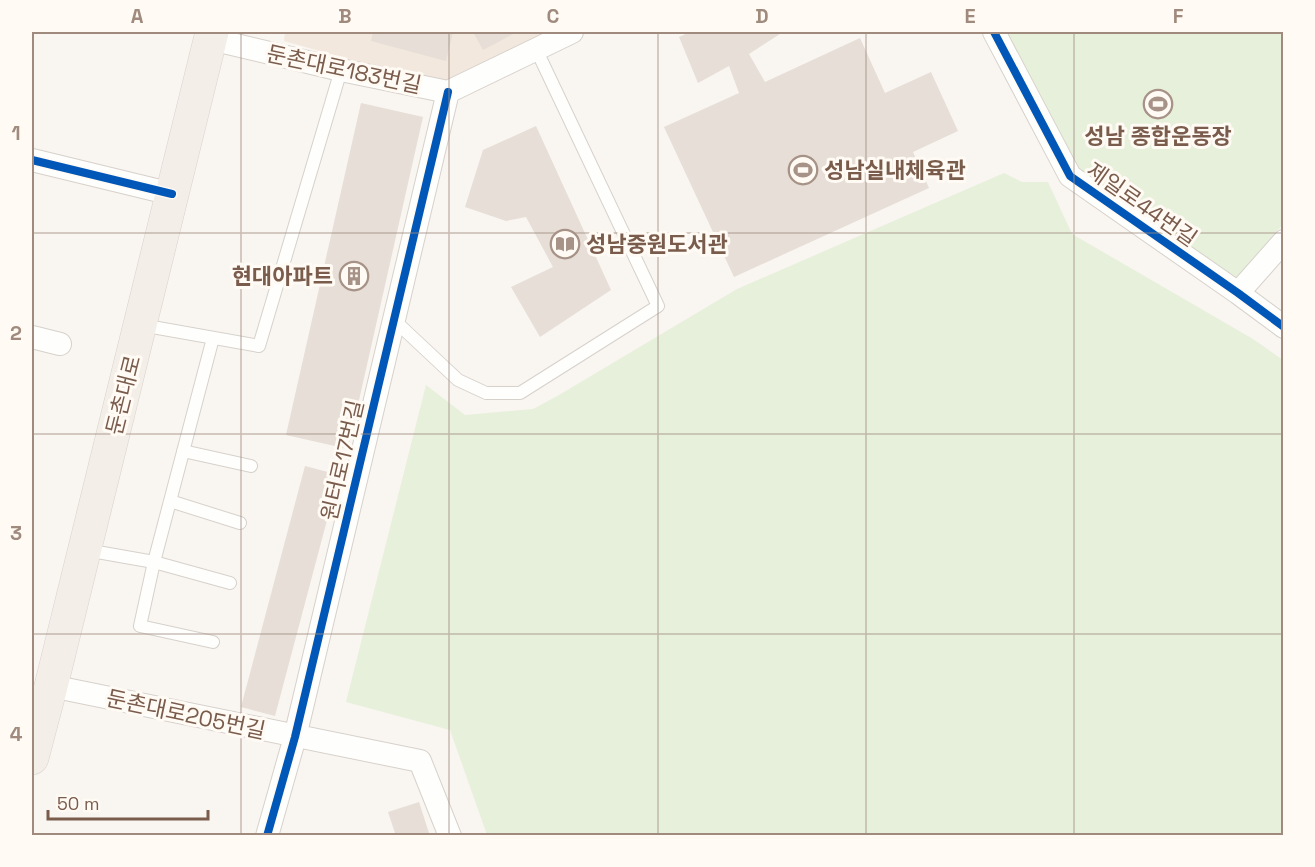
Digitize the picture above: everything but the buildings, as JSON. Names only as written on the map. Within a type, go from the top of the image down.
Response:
[{"type":"main road","name":"둔촌대로","points":[[34,744],[51,686],[211,35]]},
{"type":"street","name":"둔촌대로183번길","points":[[211,35],[341,70],[448,92],[572,32]]},
{"type":"street","name":"제일로44번길","points":[[994,32],[1070,176],[1284,327]]},
{"type":"street","name":"원터로17번길","points":[[267,836],[295,737],[448,92]]},
{"type":"street","points":[[32,160],[172,194]]},
{"type":"street","points":[[1238,293],[1284,241]]},
{"type":"street","points":[[32,337],[60,344]]},
{"type":"street","name":"둔촌대로205번길","points":[[51,686],[420,761],[450,836]]},
{"type":"lane","points":[[394,320],[458,380],[486,393],[520,393],[658,306],[536,49]]},
{"type":"lane","points":[[140,325],[259,346],[341,70]]},
{"type":"lane","points":[[213,338],[154,562],[140,627],[213,642]]},
{"type":"lane","points":[[183,451],[251,466]]},
{"type":"lane","points":[[170,501],[240,524]]},
{"type":"lane","points":[[84,550],[154,562],[230,583]]},
{"type":"shaded area","points":[[285,32],[562,32],[449,87],[284,41]]},
{"type":"green space","name":"성남 종합운동장","points":[[995,32],[1283,32],[1283,224],[1236,281],[1070,176]]},
{"type":"green space","points":[[1004,173],[1022,182],[1048,182],[1072,234],[1253,339],[1283,360],[1283,835],[487,835],[450,730],[346,702],[426,385],[465,415],[533,409],[737,289]]},
{"type":"cycle path","points":[[994,32],[1070,176],[1284,327]]},
{"type":"cycle path","points":[[267,836],[295,737],[448,92]]},
{"type":"cycle path","points":[[32,160],[172,194]]},
{"type":"place","name":"성남 종합운동장","points":[[1158,104]]},
{"type":"place","name":"성남실내체육관","points":[[803,170]]},
{"type":"place","name":"성남중원도서관","points":[[565,244]]},
{"type":"place","name":"현대아파트","points":[[354,276]]}]
